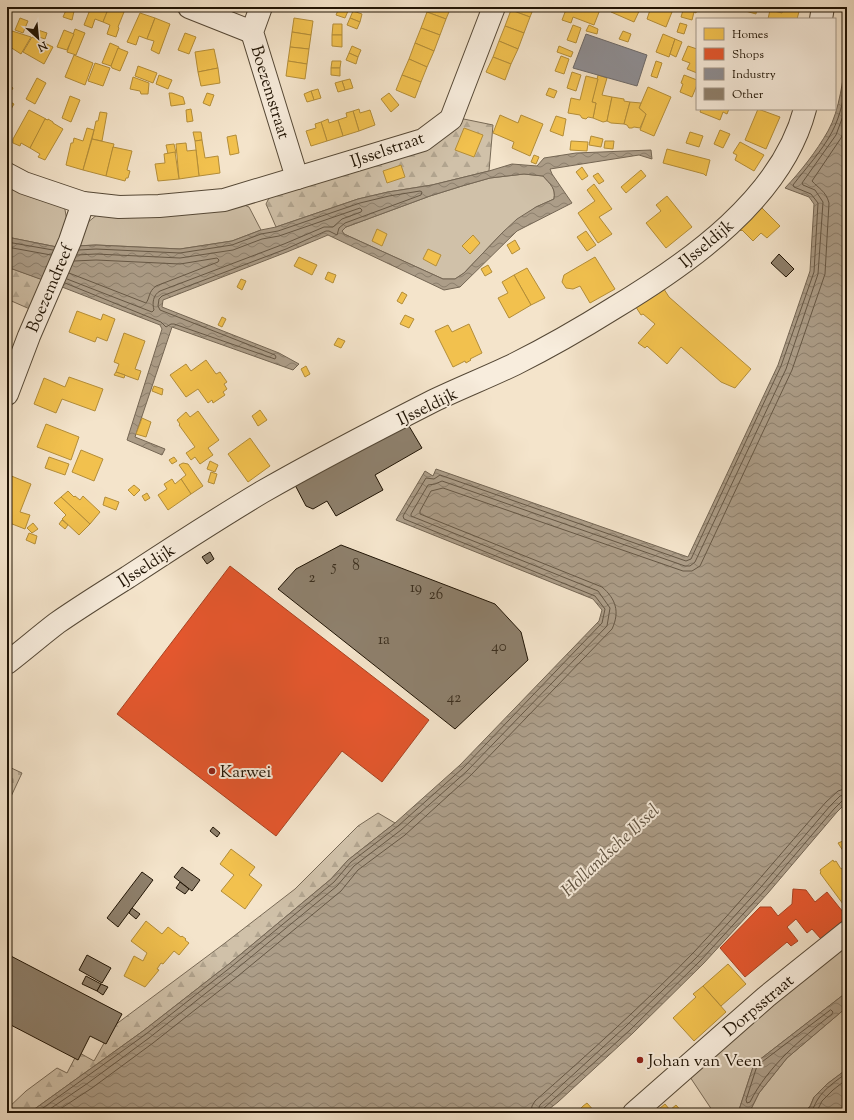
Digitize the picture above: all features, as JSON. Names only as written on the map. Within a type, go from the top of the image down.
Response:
[{"type":"street","points":[[188,7],[252,32]]},
{"type":"street","name":"Boezemstraat","points":[[261,7],[252,32],[296,178]]},
{"type":"street","name":"IJsselstraat","points":[[7,174],[24,183],[83,203],[119,207],[159,206],[224,200],[423,140],[451,119],[494,7]]},
{"type":"street","points":[[821,18],[823,7]]},
{"type":"street","name":"IJsseldijk","points":[[7,663],[57,623],[188,537],[262,492],[353,442],[435,400],[517,363],[585,326],[657,282],[706,245],[751,204],[791,149],[802,123],[805,110]]},
{"type":"street","name":"Boezemdreef","points":[[7,394],[29,336],[70,242],[83,203]]},
{"type":"street","name":"Dorpsstraat","points":[[634,1113],[766,997],[847,932]]},
{"type":"green space","points":[[454,117],[493,125],[489,171],[432,185],[388,192],[358,199],[276,227],[266,204],[270,196]]},
{"type":"green space","points":[[524,174],[543,176],[553,189],[554,199],[536,207],[503,232],[464,273],[455,279],[443,279],[344,234],[342,231],[346,227],[430,196],[490,178]]},
{"type":"green space","points":[[7,181],[64,204],[67,221],[57,247],[7,237]]},
{"type":"green space","points":[[242,204],[249,207],[261,230],[232,241],[180,249],[96,245],[76,246],[87,223],[98,214],[105,216],[181,215]]},
{"type":"green space","points":[[7,267],[44,280],[32,310],[7,299]]},
{"type":"green space","points":[[7,766],[22,773],[7,805]]},
{"type":"green space","points":[[378,813],[395,823],[348,860],[331,879],[229,964],[143,1031],[29,1113],[7,1113],[7,1109],[26,1091],[57,1068],[67,1073],[78,1052],[94,1061],[112,1029],[111,1028],[295,889],[358,826]]},
{"type":"green space","points":[[847,945],[847,992],[754,1064],[738,1113],[714,1113],[690,1077],[824,962]]},
{"type":"green space","points":[[847,1007],[847,1069],[827,1084],[814,1097],[810,1106],[803,1113],[749,1113],[759,1093],[787,1058]]},
{"type":"water","name":"Hollandsche IJssel","points":[[847,53],[847,802],[768,893],[704,963],[633,1033],[544,1113],[29,1113],[143,1031],[229,964],[331,879],[348,860],[395,823],[460,765],[599,621],[602,610],[593,599],[396,520],[425,471],[433,476],[436,469],[688,557],[778,365],[810,271],[814,204],[809,197],[785,188],[813,154],[828,131],[832,123],[840,93]]},
{"type":"water","points":[[651,150],[652,159],[639,155],[550,169],[572,203],[517,231],[460,287],[444,290],[328,235],[163,300],[162,307],[279,353],[299,364],[293,370],[172,327],[135,437],[165,449],[162,455],[127,440],[162,329],[160,325],[7,267],[7,237],[57,247],[96,245],[180,249],[232,241],[261,230],[276,227],[358,199],[388,192],[432,185],[512,164],[537,166],[544,158],[576,153]],"holes":[[[524,174],[543,176],[553,189],[554,199],[536,207],[517,219],[464,273],[455,279],[443,279],[344,234],[342,231],[346,227],[430,196],[490,178]]]},
{"type":"water","points":[[847,992],[847,1007],[787,1058],[759,1093],[749,1113],[738,1113],[754,1064]]},
{"type":"water","points":[[847,1069],[847,1113],[803,1113],[810,1107],[814,1097],[827,1084]]},
{"type":"building: Homes","points":[[65,7],[75,7],[72,20],[63,17],[67,8]]},
{"type":"building: Homes","points":[[91,7],[109,7],[103,22],[95,19],[92,28],[84,25]]},
{"type":"building: Homes","points":[[109,7],[126,7],[118,27],[116,37],[107,34],[110,25],[103,22]]},
{"type":"building: Homes","points":[[297,7],[310,7],[308,11]]},
{"type":"building: Homes","points":[[429,7],[451,7],[446,19],[427,12]]},
{"type":"building: Homes","points":[[512,7],[534,7],[530,17],[511,10]]},
{"type":"building: Homes","points":[[567,7],[601,7],[594,25],[573,17],[571,23],[562,20]]},
{"type":"building: Homes","points":[[613,7],[641,7],[634,22],[611,12]]},
{"type":"building: Homes","points":[[651,7],[674,7],[666,27],[647,19]]},
{"type":"building: Homes","points":[[684,7],[697,7],[696,13],[694,12],[692,20],[681,17]]},
{"type":"building: Homes","points":[[743,7],[757,7],[756,14],[742,10]]},
{"type":"building: Homes","points":[[783,7],[800,8],[797,18],[768,18],[770,10],[782,13]]},
{"type":"building: Homes","points":[[339,8],[348,11],[345,18],[336,15]]},
{"type":"building: Homes","points":[[511,10],[530,17],[524,33],[505,26]]},
{"type":"building: Homes","points":[[353,11],[362,14],[360,22],[350,18]]},
{"type":"building: Homes","points":[[427,12],[446,19],[440,35],[421,28]]},
{"type":"building: Homes","points":[[140,13],[155,18],[147,39],[139,36],[136,45],[127,42]]},
{"type":"building: Homes","points":[[20,18],[28,21],[23,33],[15,30]]},
{"type":"building: Homes","points":[[155,18],[170,24],[159,54],[151,50],[154,41],[147,39]]},
{"type":"building: Homes","points":[[294,18],[313,21],[311,35],[292,32]]},
{"type":"building: Homes","points":[[350,18],[360,22],[357,29],[347,25]]},
{"type":"building: Homes","points":[[680,23],[687,25],[684,34],[677,32]]},
{"type":"building: Homes","points":[[333,24],[342,24],[342,35],[332,35]]},
{"type":"building: Homes","points":[[573,25],[581,28],[576,43],[567,40]]},
{"type":"building: Homes","points":[[589,25],[598,29],[597,34],[586,31]]},
{"type":"building: Homes","points":[[505,26],[524,33],[518,49],[499,41]]},
{"type":"building: Homes","points":[[421,28],[440,35],[434,51],[415,43]]},
{"type":"building: Homes","points":[[75,29],[85,33],[76,55],[67,52]]},
{"type":"building: Homes","points":[[9,30],[31,37],[21,54],[7,45],[7,34]]},
{"type":"building: Homes","points":[[38,30],[47,33],[45,39],[36,36]]},
{"type":"building: Homes","points":[[64,30],[74,34],[67,50],[57,47]]},
{"type":"building: Homes","points":[[623,31],[631,34],[628,42],[619,39]]},
{"type":"building: Homes","points":[[292,32],[311,35],[309,49],[290,47]]},
{"type":"building: Homes","points":[[185,33],[196,37],[189,54],[178,50]]},
{"type":"building: Homes","points":[[663,34],[675,39],[669,57],[656,52]]},
{"type":"building: Homes","points":[[332,35],[342,35],[342,47],[332,46]]},
{"type":"building: Homes","points":[[32,37],[53,47],[44,64],[23,52]]},
{"type":"building: Homes","points":[[675,39],[682,42],[676,57],[670,54]]},
{"type":"building: Homes","points":[[499,41],[518,49],[511,64],[493,57]]},
{"type":"building: Homes","points":[[110,43],[119,47],[111,66],[102,63]]},
{"type":"building: Homes","points":[[415,43],[434,51],[427,67],[409,59]]},
{"type":"building: Homes","points":[[352,46],[361,50],[358,57],[349,53]]},
{"type":"building: Homes","points":[[559,46],[573,52],[571,57],[557,52]]},
{"type":"building: Homes","points":[[688,46],[696,49],[696,73],[687,69],[690,63],[682,60]]},
{"type":"building: Homes","points":[[290,47],[309,49],[307,64],[288,61]]},
{"type":"building: Homes","points":[[118,48],[128,52],[120,71],[112,68],[111,66]]},
{"type":"building: Homes","points":[[214,49],[218,68],[198,72],[195,52]]},
{"type":"building: Homes","points":[[349,53],[358,57],[356,64],[346,60]]},
{"type":"building: Homes","points":[[74,55],[93,63],[85,85],[65,77]]},
{"type":"building: Homes","points":[[561,56],[569,59],[564,74],[555,71]]},
{"type":"building: Homes","points":[[493,57],[511,64],[505,80],[486,72]]},
{"type":"building: Homes","points":[[409,59],[427,67],[421,82],[402,75]]},
{"type":"building: Homes","points":[[288,61],[307,64],[305,79],[286,76]]},
{"type":"building: Homes","points":[[332,61],[341,61],[340,68],[331,68]]},
{"type":"building: Homes","points":[[656,61],[662,63],[657,78],[651,76]]},
{"type":"building: Homes","points":[[95,63],[110,68],[103,86],[88,81]]},
{"type":"building: Homes","points":[[138,66],[157,73],[153,83],[135,76]]},
{"type":"building: Homes","points":[[218,68],[220,83],[201,86],[198,72]]},
{"type":"building: Homes","points":[[331,68],[340,68],[340,76],[331,75]]},
{"type":"building: Homes","points":[[572,72],[581,75],[576,91],[567,88]]},
{"type":"building: Homes","points":[[159,75],[172,80],[168,89],[156,84]]},
{"type":"building: Homes","points":[[402,75],[421,82],[415,98],[396,90]]},
{"type":"building: Homes","points":[[598,75],[607,78],[602,95],[612,97],[607,121],[603,122],[593,118],[596,103],[592,102]]},
{"type":"building: Homes","points":[[684,75],[696,80],[696,87],[692,97],[680,92],[683,84],[681,83]]},
{"type":"building: Homes","points":[[586,76],[598,79],[592,102],[596,103],[593,118],[588,117],[586,119],[582,118],[580,115],[568,113],[571,98],[580,100]]},
{"type":"building: Homes","points":[[133,77],[149,83],[148,94],[141,94],[140,91],[130,89]]},
{"type":"building: Homes","points":[[37,78],[46,83],[35,104],[26,99]]},
{"type":"building: Homes","points":[[350,79],[353,88],[345,90],[342,81]]},
{"type":"building: Homes","points":[[342,81],[345,90],[338,92],[335,83]]},
{"type":"building: Homes","points":[[7,84],[13,88],[7,98]]},
{"type":"building: Homes","points":[[648,87],[671,97],[654,136],[640,130],[646,114],[639,108]]},
{"type":"building: Homes","points":[[549,88],[557,91],[554,98],[546,95]]},
{"type":"building: Homes","points":[[318,89],[321,98],[314,100],[311,91]]},
{"type":"building: Homes","points":[[311,91],[314,100],[307,102],[304,94]]},
{"type":"building: Homes","points":[[169,93],[183,97],[185,104],[171,106]]},
{"type":"building: Homes","points":[[207,93],[214,95],[210,106],[203,103]]},
{"type":"building: Homes","points":[[389,93],[399,105],[391,112],[381,99]]},
{"type":"building: Homes","points":[[70,96],[80,100],[71,122],[62,118]]},
{"type":"building: Homes","points":[[612,97],[624,99],[624,101],[630,102],[624,124],[611,123],[607,121]]},
{"type":"building: Homes","points":[[7,100],[14,104],[7,116]]},
{"type":"building: Homes","points":[[630,102],[641,103],[639,108],[646,114],[640,128],[629,128],[624,124]]},
{"type":"building: Homes","points":[[191,109],[193,121],[187,122],[186,110]]},
{"type":"building: Homes","points":[[359,109],[360,113],[370,110],[375,125],[359,131],[353,111]]},
{"type":"building: Homes","points":[[29,110],[46,119],[30,148],[21,143],[20,146],[13,143],[13,139]]},
{"type":"building: Homes","points":[[701,110],[729,110],[727,114],[723,112],[720,120],[700,112]]},
{"type":"building: Homes","points":[[758,110],[780,117],[766,149],[745,140]]},
{"type":"building: Homes","points":[[353,111],[359,131],[343,136],[338,120],[347,117],[346,113]]},
{"type":"building: Homes","points":[[100,112],[107,113],[102,141],[92,139],[96,121],[98,121]]},
{"type":"building: Homes","points":[[500,115],[518,123],[521,115],[543,124],[530,156],[512,148],[514,142],[493,133]]},
{"type":"building: Homes","points":[[556,116],[566,119],[563,136],[550,131]]},
{"type":"building: Homes","points":[[45,119],[48,119],[63,129],[45,160],[38,157],[40,154],[30,148]]},
{"type":"building: Homes","points":[[328,119],[329,123],[338,120],[343,136],[327,141],[321,122]]},
{"type":"building: Homes","points":[[321,122],[327,141],[311,146],[306,131],[316,128],[315,124]]},
{"type":"building: Homes","points":[[87,128],[94,130],[83,170],[66,165],[71,143],[73,143],[74,138],[83,141]]},
{"type":"building: Homes","points":[[464,128],[483,135],[474,157],[455,150]]},
{"type":"building: Homes","points":[[720,130],[730,134],[723,148],[714,144]]},
{"type":"building: Homes","points":[[193,132],[201,132],[202,140],[195,141]]},
{"type":"building: Homes","points":[[690,132],[703,136],[699,147],[686,143]]},
{"type":"building: Homes","points":[[236,135],[239,153],[230,155],[227,137]]},
{"type":"building: Homes","points":[[591,136],[603,139],[601,147],[589,145]]},
{"type":"building: Homes","points":[[92,139],[114,144],[106,176],[83,170]]},
{"type":"building: Homes","points":[[202,140],[205,158],[218,156],[220,173],[199,176],[195,141]]},
{"type":"building: Homes","points":[[571,141],[588,142],[587,151],[570,150]]},
{"type":"building: Homes","points":[[605,141],[614,141],[613,149],[604,148]]},
{"type":"building: Homes","points":[[740,142],[764,155],[754,171],[735,160],[737,155],[733,153]]},
{"type":"building: Homes","points":[[186,143],[187,151],[196,150],[199,176],[179,179],[176,144]]},
{"type":"building: Homes","points":[[174,144],[176,153],[168,154],[166,145]]},
{"type":"building: Homes","points":[[113,147],[132,151],[127,170],[130,171],[128,178],[126,178],[125,181],[106,176]]},
{"type":"building: Homes","points":[[667,149],[710,160],[706,176],[704,174],[663,163]]},
{"type":"building: Homes","points":[[175,152],[179,179],[158,181],[155,164],[165,163],[164,154]]},
{"type":"building: Homes","points":[[534,155],[539,157],[536,164],[531,162]]},
{"type":"building: Homes","points":[[401,165],[405,177],[387,183],[383,171]]},
{"type":"building: Homes","points":[[582,167],[588,176],[582,180],[576,172]]},
{"type":"building: Homes","points":[[641,170],[646,176],[626,193],[621,187]]},
{"type":"building: Homes","points":[[598,173],[604,181],[599,184],[593,176]]},
{"type":"building: Homes","points":[[594,184],[612,209],[599,217],[612,234],[598,243],[578,213],[595,201],[587,190]]},
{"type":"building: Homes","points":[[667,196],[692,227],[666,248],[646,223],[661,211],[656,205]]},
{"type":"building: Homes","points":[[759,205],[780,226],[767,238],[761,233],[753,241],[742,230],[740,230]]},
{"type":"building: Homes","points":[[377,229],[387,234],[382,246],[372,241]]},
{"type":"building: Homes","points":[[586,231],[596,245],[587,251],[577,237]]},
{"type":"building: Homes","points":[[473,235],[480,243],[470,254],[462,246]]},
{"type":"building: Homes","points":[[515,240],[520,249],[512,254],[507,245]]},
{"type":"building: Homes","points":[[428,249],[441,255],[436,266],[423,259]]},
{"type":"building: Homes","points":[[299,257],[317,265],[312,275],[294,266]]},
{"type":"building: Homes","points":[[595,257],[615,289],[590,303],[580,286],[573,289],[566,288],[562,282],[564,275]]},
{"type":"building: Homes","points":[[488,265],[492,272],[485,276],[481,269]]},
{"type":"building: Homes","points":[[527,268],[545,298],[531,305],[514,275]]},
{"type":"building: Homes","points":[[328,272],[336,275],[333,283],[325,279]]},
{"type":"building: Homes","points":[[514,275],[531,305],[509,318],[498,298],[508,293],[502,282]]},
{"type":"building: Homes","points":[[241,279],[246,281],[242,290],[237,287]]},
{"type":"building: Homes","points":[[662,286],[669,297],[751,369],[735,388],[721,382],[681,347],[667,364],[647,346],[645,348],[638,343],[655,324],[643,314],[641,315],[634,304]]},
{"type":"building: Homes","points":[[402,292],[407,295],[402,304],[397,301]]},
{"type":"building: Homes","points":[[77,311],[101,320],[103,314],[115,319],[107,341],[97,337],[95,342],[69,332]]},
{"type":"building: Homes","points":[[405,315],[414,319],[409,328],[400,324]]},
{"type":"building: Homes","points":[[222,317],[226,319],[222,327],[218,325]]},
{"type":"building: Homes","points":[[469,324],[482,353],[470,359],[471,360],[466,363],[465,361],[453,367],[435,331],[448,325],[452,332]]},
{"type":"building: Homes","points":[[124,333],[145,341],[135,369],[141,371],[138,380],[116,372],[119,364],[114,362]]},
{"type":"building: Homes","points":[[338,338],[345,341],[341,348],[334,345]]},
{"type":"building: Homes","points":[[206,360],[216,374],[220,372],[227,382],[224,384],[227,389],[223,392],[225,395],[213,403],[212,400],[208,403],[198,389],[186,397],[170,375],[186,364],[191,371]]},
{"type":"building: Homes","points":[[306,366],[310,374],[305,377],[301,369]]},
{"type":"building: Homes","points":[[116,372],[125,375],[124,378],[114,375]]},
{"type":"building: Homes","points":[[69,377],[103,389],[95,411],[62,399],[56,413],[34,404],[44,378],[65,387]]},
{"type":"building: Homes","points":[[154,386],[163,389],[162,395],[152,391]]},
{"type":"building: Homes","points":[[260,410],[267,420],[258,426],[252,416]]},
{"type":"building: Homes","points":[[198,411],[219,440],[208,448],[213,455],[200,464],[195,457],[191,460],[186,453],[195,447],[177,420],[186,412],[190,417]]},
{"type":"building: Homes","points":[[142,418],[151,422],[146,437],[136,434]]},
{"type":"building: Homes","points":[[46,424],[79,437],[71,460],[37,447]]},
{"type":"building: Homes","points":[[250,438],[270,466],[248,482],[228,454]]},
{"type":"building: Homes","points":[[81,450],[103,459],[94,481],[72,472]]},
{"type":"building: Homes","points":[[49,457],[69,464],[65,475],[45,468]]},
{"type":"building: Homes","points":[[174,457],[177,461],[172,464],[169,460]]},
{"type":"building: Homes","points":[[210,461],[218,465],[215,472],[207,469]]},
{"type":"building: Homes","points":[[183,463],[188,464],[203,486],[191,494],[181,479],[186,475],[179,465]]},
{"type":"building: Homes","points":[[211,472],[217,474],[214,484],[208,482]]},
{"type":"building: Homes","points":[[9,475],[31,484],[20,512],[30,515],[25,529],[7,522],[7,480]]},
{"type":"building: Homes","points":[[172,479],[175,484],[181,479],[191,494],[168,510],[158,495],[167,489],[164,484]]},
{"type":"building: Homes","points":[[134,485],[140,490],[134,496],[128,490]]},
{"type":"building: Homes","points":[[68,491],[80,500],[83,496],[100,512],[90,524],[61,497]]},
{"type":"building: Homes","points":[[147,493],[150,498],[145,501],[142,496]]},
{"type":"building: Homes","points":[[61,497],[90,524],[79,535],[62,519],[66,515],[54,503]]},
{"type":"building: Homes","points":[[105,497],[119,502],[116,510],[103,505]]},
{"type":"building: Homes","points":[[62,520],[68,525],[65,529],[59,524]]},
{"type":"building: Homes","points":[[33,523],[38,529],[32,533],[27,528]]},
{"type":"building: Homes","points":[[29,533],[37,536],[35,544],[26,540]]},
{"type":"building: Homes","points":[[843,841],[847,849],[847,857],[838,843]]},
{"type":"building: Homes","points":[[231,849],[255,867],[249,875],[262,885],[245,909],[221,891],[234,875],[220,864]]},
{"type":"building: Homes","points":[[833,860],[834,862],[836,861],[841,869],[847,865],[846,908],[820,873],[820,870]]},
{"type":"building: Homes","points":[[146,921],[162,934],[168,927],[186,939],[185,940],[189,943],[179,955],[174,951],[163,964],[161,963],[157,969],[159,970],[145,987],[124,976],[134,956],[143,961],[147,953],[131,941]]},
{"type":"building: Homes","points":[[728,964],[746,984],[721,1006],[703,986]]},
{"type":"building: Homes","points":[[703,986],[726,1012],[694,1041],[673,1018],[696,997],[693,994]]},
{"type":"building: Homes","points":[[587,1103],[596,1113],[576,1113],[583,1106]]},
{"type":"building: Homes","points":[[665,1104],[670,1110],[676,1105],[683,1113],[654,1113]]},
{"type":"building: Shops","points":[[230,566],[429,720],[382,782],[342,751],[276,836],[117,714]]},
{"type":"building: Shops","points":[[793,889],[806,890],[815,902],[827,892],[847,917],[821,939],[812,929],[807,933],[796,919],[787,927],[798,941],[791,946],[787,942],[745,977],[720,948],[760,907],[771,907],[778,916],[792,904]]},
{"type":"building: Industry","points":[[586,34],[647,55],[637,86],[573,68]]},
{"type":"building: Other","points":[[779,254],[794,269],[786,277],[771,263]]},
{"type":"building: Other","points":[[406,421],[422,448],[375,475],[383,490],[336,516],[327,501],[313,509],[306,506],[295,485]]},
{"type":"building: Other","points":[[341,545],[495,604],[521,632],[528,660],[455,729],[278,589],[296,569]]},
{"type":"building: Other","points":[[210,552],[214,559],[207,564],[202,557]]},
{"type":"building: Other","points":[[213,827],[220,833],[217,837],[210,831]]},
{"type":"building: Other","points":[[182,867],[200,880],[192,891],[174,877]]},
{"type":"building: Other","points":[[142,872],[153,880],[118,927],[107,918]]},
{"type":"building: Other","points":[[180,882],[189,889],[185,894],[176,888]]},
{"type":"building: Other","points":[[132,908],[140,914],[136,919],[129,913]]},
{"type":"building: Other","points":[[7,954],[122,1014],[106,1044],[90,1036],[78,1060],[7,1023]]},
{"type":"building: Other","points":[[87,955],[111,968],[102,983],[79,970]]},
{"type":"building: Other","points":[[86,976],[101,984],[97,991],[82,984]]},
{"type":"building: Other","points":[[101,984],[108,987],[103,995],[97,991]]},
{"type":"place","name":"Karwei","points":[[212,771]]},
{"type":"place","name":"Johan van Veen","points":[[640,1060]]}]
